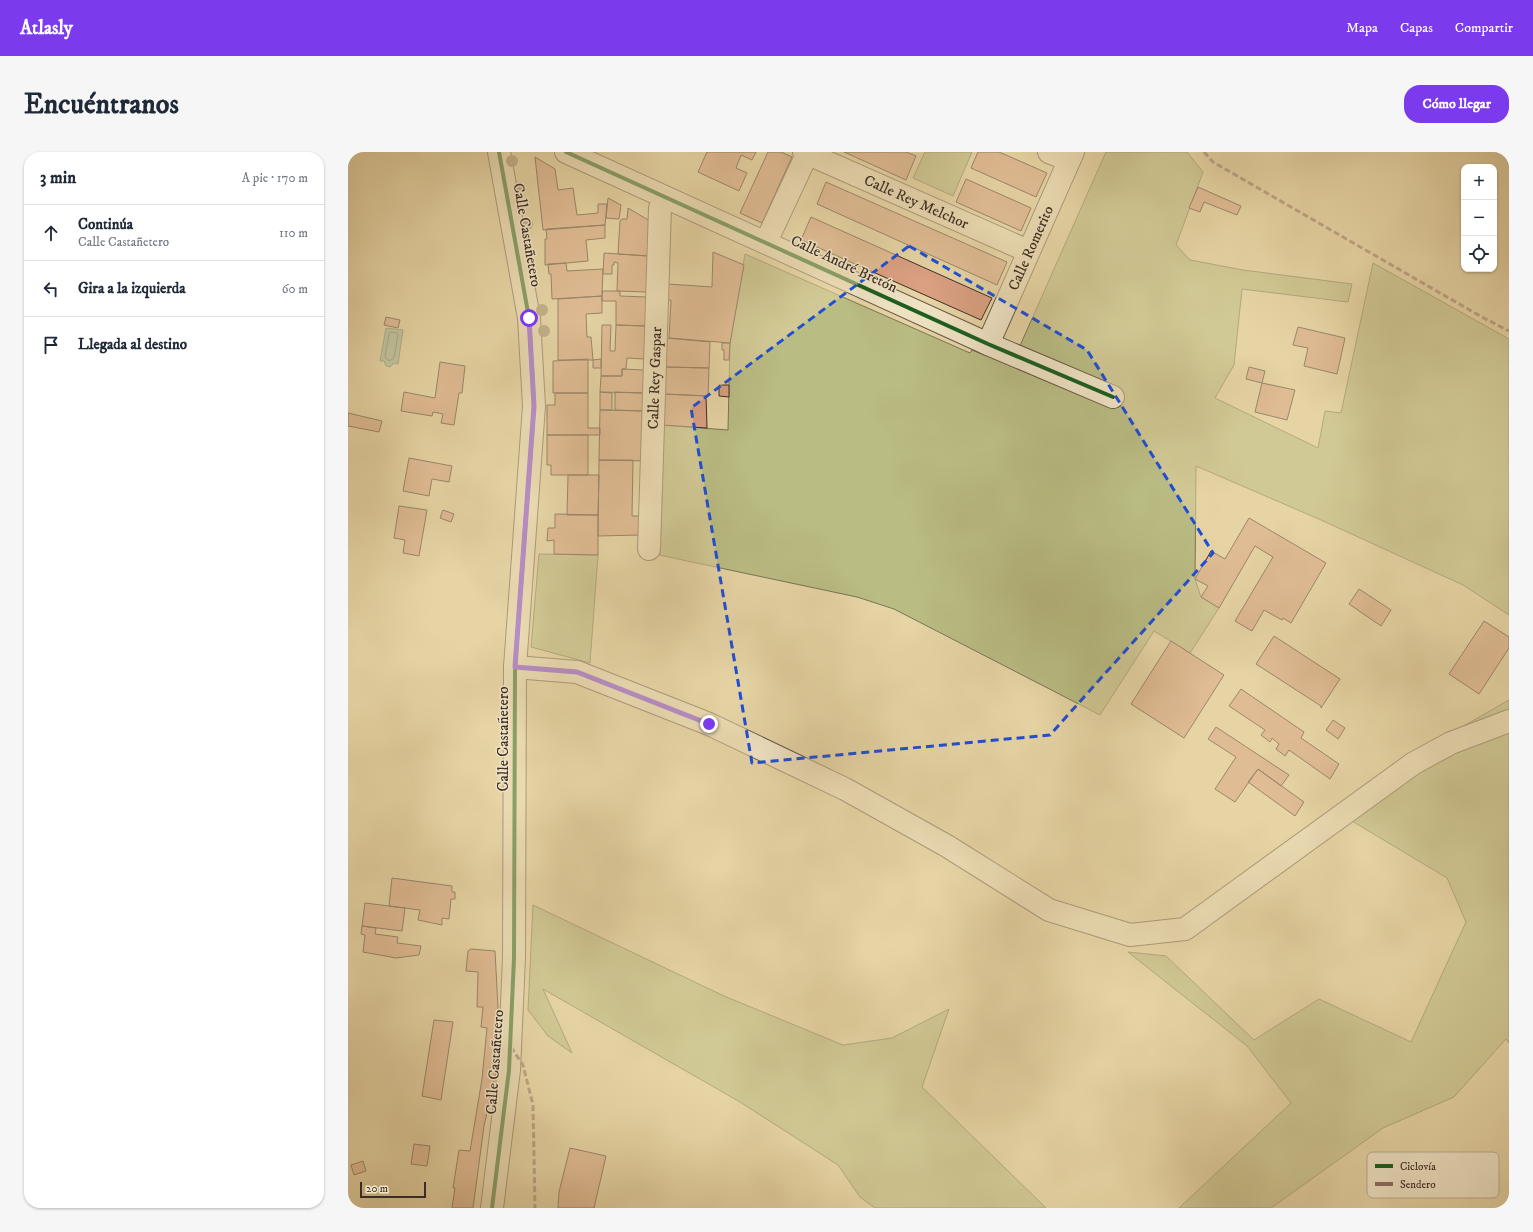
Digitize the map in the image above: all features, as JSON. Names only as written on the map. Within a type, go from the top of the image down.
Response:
[{"type":"street","name":"Calle Castañetero","points":[[492,1208],[510,1070],[514,958],[515,667],[534,406],[529,318],[499,152]]},
{"type":"street","name":"Calle André Bretón","points":[[557,152],[593,176],[660,208],[735,238],[766,242]]},
{"type":"street","name":"Calle André Bretón","points":[[566,152],[988,344],[1113,397]]},
{"type":"street","points":[[766,242],[807,152]]},
{"type":"street","name":"Calle Rey Melchor","points":[[807,152],[1028,251]]},
{"type":"street","name":"Calle Romerito","points":[[988,344],[1028,251],[1064,155]]},
{"type":"street","name":"Calle Rey Gaspar","points":[[649,549],[660,208]]},
{"type":"street","points":[[515,667],[577,672],[709,724],[845,789],[947,846],[1049,910],[1130,935],[1185,928],[1414,763],[1450,743],[1509,721]]},
{"type":"highlighted area","points":[[909,246],[1087,350],[1213,553],[1050,735],[752,763],[691,408]]},
{"type":"shaded area","points":[[925,152],[972,152],[953,196],[913,178]]},
{"type":"shaded area","points":[[1106,152],[1187,152],[1203,172],[1176,245],[1190,260],[1243,270],[1352,284],[1348,302],[1242,289],[1234,365],[1215,398],[1318,448],[1325,411],[1341,413],[1373,263],[1509,339],[1509,615],[1463,585],[1321,520],[1196,466],[1195,579],[1201,597],[1219,608],[1190,653],[1154,631],[1100,715],[894,609],[857,597],[659,555],[662,425],[728,430],[730,343],[745,254],[970,353],[972,350],[1011,366]]},
{"type":"shaded area","points":[[539,554],[598,555],[590,663],[531,647]]},
{"type":"shaded area","points":[[1509,700],[1509,715],[1425,748]]},
{"type":"shaded area","points":[[1509,728],[1509,1043],[1506,1039],[1454,1097],[1383,1128],[1271,1208],[1179,1208],[1291,1103],[1247,1046],[1128,952],[1166,956],[1254,1040],[1319,999],[1411,1042],[1466,922],[1447,878],[1352,821],[1437,758]]},
{"type":"shaded area","points":[[533,905],[724,996],[843,1045],[892,1038],[949,1009],[922,1087],[1046,1208],[875,1208],[860,1197],[838,1165],[740,1102],[543,989],[572,1053],[548,1036],[528,1010]]},
{"type":"water","points":[[386,328],[403,330],[398,364],[394,363],[390,367],[386,366],[384,361],[380,361]]},
{"type":"building","points":[[707,152],[756,152],[752,160],[741,155],[736,168],[747,173],[739,191],[698,172]]},
{"type":"building","points":[[768,152],[781,152],[792,157],[762,223],[740,213]]},
{"type":"building","points":[[844,152],[906,152],[916,156],[906,180]]},
{"type":"building","points":[[978,152],[999,152],[1047,173],[1036,197],[971,168]]},
{"type":"building","points":[[535,157],[555,169],[558,190],[573,188],[577,215],[598,213],[598,204],[607,204],[605,225],[543,230]]},
{"type":"building","points":[[966,179],[1031,208],[1021,231],[956,202]]},
{"type":"building","points":[[826,182],[1007,262],[997,285],[817,204]]},
{"type":"building","points":[[1198,187],[1241,206],[1237,215],[1204,202],[1200,212],[1189,208]]},
{"type":"building","points":[[608,198],[621,205],[619,219],[606,218]]},
{"type":"building","points":[[628,208],[650,221],[649,256],[618,254],[620,221],[622,219],[627,219]]},
{"type":"building","points":[[811,217],[992,298],[981,320],[801,240]]},
{"type":"building","points":[[605,225],[605,238],[586,240],[588,261],[545,265],[545,239],[547,239],[546,229]]},
{"type":"building","points":[[713,252],[744,265],[730,343],[669,338],[671,300],[667,300],[668,284],[712,287]]},
{"type":"building","points":[[604,253],[649,256],[647,292],[617,291],[618,263],[614,262],[614,265],[612,265],[612,274],[603,274]]},
{"type":"building","points":[[566,263],[567,271],[603,269],[602,296],[552,299],[551,274],[549,274],[548,264]]},
{"type":"building","points":[[602,291],[620,291],[620,296],[647,297],[646,326],[616,325],[616,301],[602,301]]},
{"type":"building","points":[[602,296],[602,313],[586,314],[587,337],[591,337],[593,360],[558,360],[558,299]]},
{"type":"building","points":[[386,317],[400,320],[398,328],[384,325]]},
{"type":"building","points":[[602,325],[611,325],[610,351],[615,351],[616,325],[646,326],[645,359],[627,358],[626,369],[622,369],[622,376],[601,376]]},
{"type":"building","points":[[1298,327],[1345,338],[1337,374],[1304,366],[1308,348],[1293,345]]},
{"type":"building","points":[[666,338],[710,342],[709,368],[665,367]]},
{"type":"building","points":[[722,343],[730,343],[729,360],[724,360]]},
{"type":"building","points":[[588,359],[588,393],[553,393],[553,361]]},
{"type":"building","points":[[601,359],[601,368],[593,368],[593,360]]},
{"type":"building","points":[[440,362],[465,366],[462,393],[459,393],[454,425],[441,423],[443,414],[433,412],[432,416],[401,411],[404,392],[435,398]]},
{"type":"building","points":[[665,367],[709,368],[708,396],[664,394]]},
{"type":"building","points":[[1249,367],[1265,371],[1262,383],[1246,379]]},
{"type":"building","points":[[622,369],[644,370],[644,393],[600,392],[601,376],[622,376]]},
{"type":"building","points":[[1262,383],[1295,390],[1287,420],[1255,412]]},
{"type":"building","points":[[719,385],[729,385],[729,397],[719,396]]},
{"type":"building","points":[[600,392],[612,393],[612,410],[600,410]]},
{"type":"building","points":[[615,392],[644,393],[643,411],[615,410]]},
{"type":"building","points":[[555,393],[588,393],[588,428],[600,428],[600,435],[547,435],[547,405],[555,405]]},
{"type":"building","points":[[664,394],[706,396],[707,428],[662,425]]},
{"type":"building","points":[[600,410],[643,411],[643,461],[599,460]]},
{"type":"building","points":[[348,413],[382,421],[379,432],[348,426]]},
{"type":"building","points":[[547,435],[588,435],[588,475],[551,475],[551,465],[547,465]]},
{"type":"building","points":[[409,458],[452,466],[449,482],[432,479],[429,496],[403,491]]},
{"type":"building","points":[[599,460],[633,460],[632,516],[641,516],[641,535],[598,536]]},
{"type":"building","points":[[568,475],[599,475],[598,515],[567,515]]},
{"type":"building","points":[[399,506],[427,510],[419,556],[403,553],[405,540],[394,538]]},
{"type":"building","points":[[443,510],[454,514],[451,522],[440,518]]},
{"type":"building","points":[[555,514],[598,515],[598,555],[554,554],[554,540],[547,541],[548,528],[555,528]]},
{"type":"building","points":[[1249,518],[1326,563],[1291,623],[1283,618],[1282,620],[1264,610],[1252,631],[1235,621],[1273,557],[1255,546],[1219,608],[1201,597],[1208,586],[1195,579],[1211,551],[1225,559]]},
{"type":"building","points":[[1359,589],[1391,610],[1381,626],[1349,604]]},
{"type":"building","points":[[1484,621],[1509,637],[1509,648],[1479,694],[1449,674]]},
{"type":"building","points":[[1274,636],[1340,679],[1321,708],[1321,706],[1256,664]]},
{"type":"building","points":[[1171,641],[1224,675],[1184,738],[1131,704]]},
{"type":"building","points":[[1241,689],[1304,732],[1301,738],[1339,764],[1330,779],[1289,750],[1285,756],[1276,749],[1279,744],[1272,738],[1270,742],[1261,735],[1265,730],[1229,706]]},
{"type":"building","points":[[1333,720],[1345,728],[1338,739],[1326,730]]},
{"type":"building","points":[[1216,727],[1289,775],[1281,786],[1258,769],[1235,802],[1215,789],[1236,757],[1208,739]]},
{"type":"building","points":[[1258,769],[1304,802],[1295,816],[1248,782]]},
{"type":"building","points":[[392,878],[452,886],[452,892],[455,892],[455,899],[451,899],[449,919],[442,918],[442,925],[418,920],[420,910],[389,906]]},
{"type":"building","points":[[365,903],[405,908],[402,931],[362,926]]},
{"type":"building","points":[[362,926],[376,928],[375,934],[398,937],[397,943],[421,946],[419,955],[396,958],[363,952],[365,935],[361,934]]},
{"type":"building","points":[[471,949],[495,951],[498,1007],[497,1028],[501,1028],[499,1058],[484,1126],[473,1208],[452,1208],[455,1188],[453,1188],[459,1150],[470,1151],[482,1079],[487,1028],[481,1027],[483,1007],[477,1007],[478,972],[466,971],[468,951]]},
{"type":"building","points":[[434,1020],[453,1022],[441,1100],[422,1096]]},
{"type":"building","points":[[414,1144],[430,1146],[427,1166],[411,1164]]},
{"type":"building","points":[[570,1148],[606,1156],[594,1208],[558,1208],[559,1192]]},
{"type":"building","points":[[363,1161],[366,1171],[354,1175],[351,1165]]},
{"type":"marked path","points":[[1204,152],[1213,162],[1480,316],[1509,331]]},
{"type":"marked path","points":[[511,1047],[523,1065],[533,1105],[535,1208]]},
{"type":"cycle path","points":[[492,1208],[509,1070],[514,958],[515,667],[534,406],[529,318],[499,152]]},
{"type":"cycle path","points":[[566,152],[988,344],[1113,397]]},
{"type":"route","points":[[529,318],[534,406],[515,667],[577,672],[709,724]]}]
